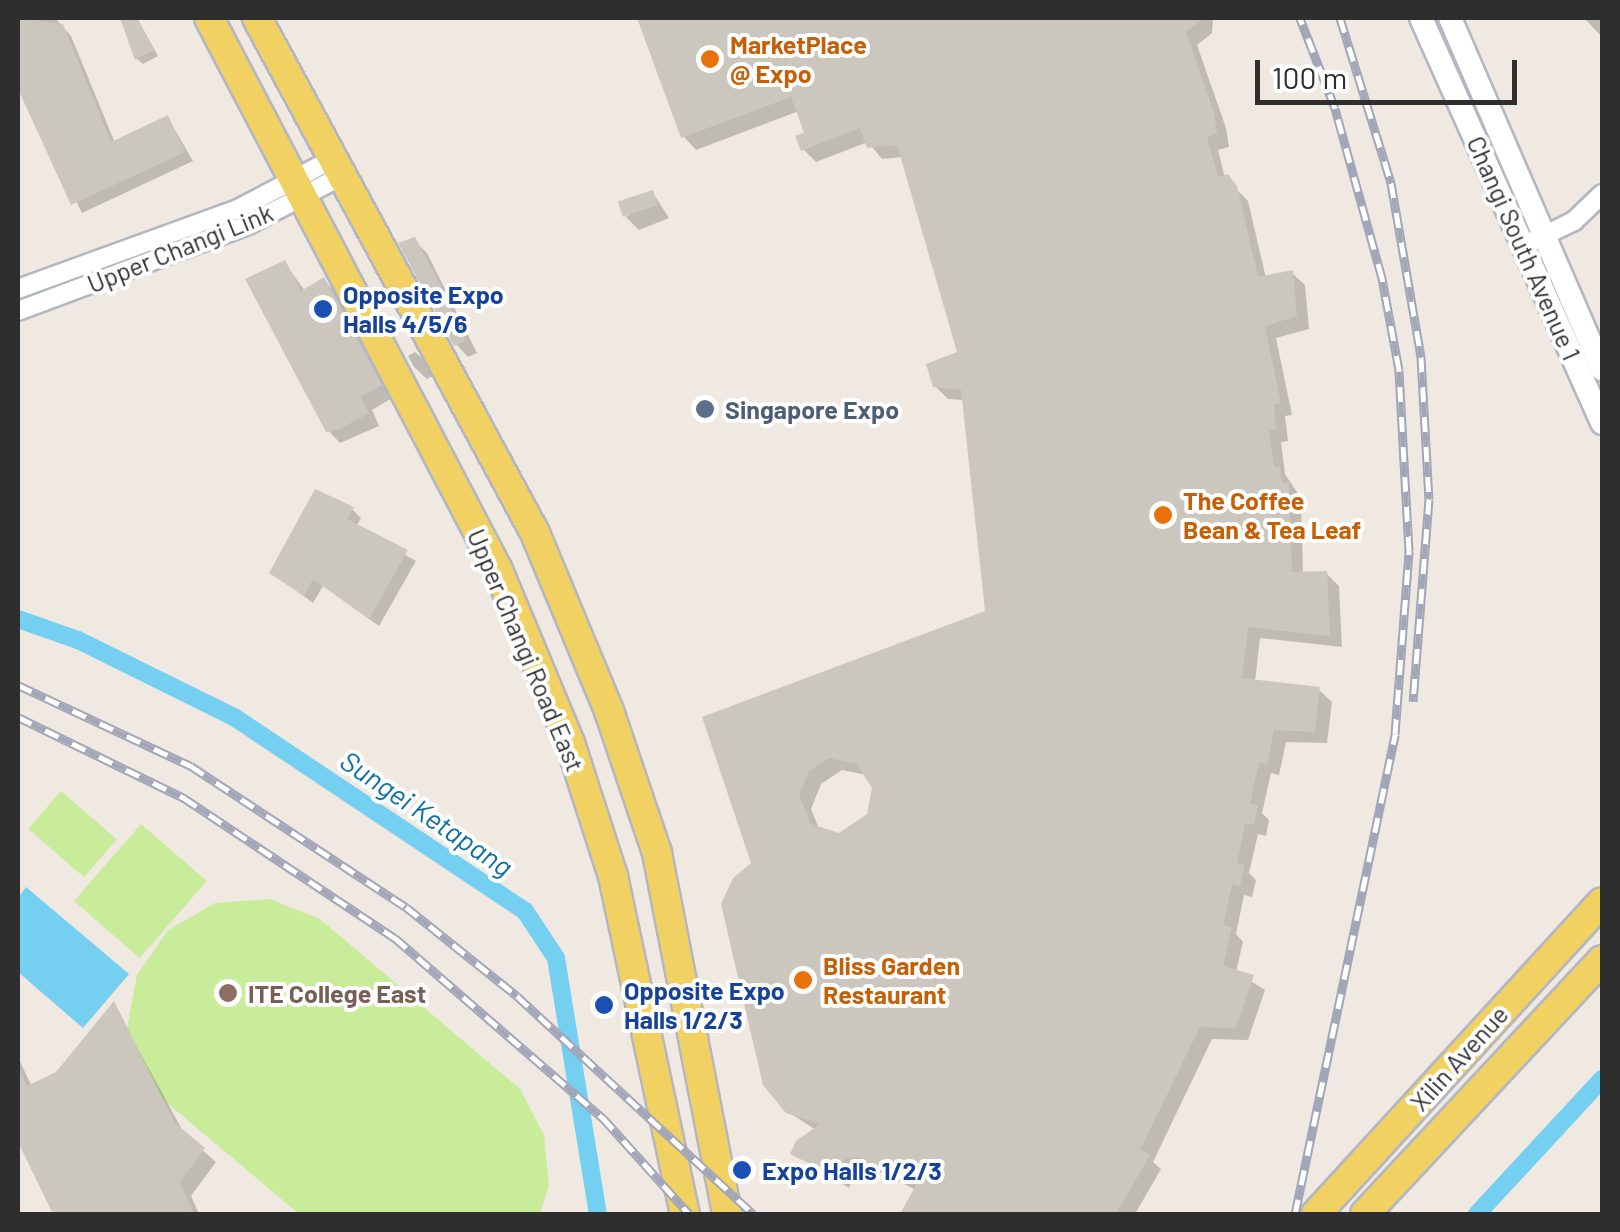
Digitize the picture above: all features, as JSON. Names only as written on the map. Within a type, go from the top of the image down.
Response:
[{"type":"main road","name":"Upper Changi Road East","points":[[209,18],[498,570],[570,743],[613,876],[685,1214]]},
{"type":"main road","name":"Upper Changi Road East","points":[[258,18],[335,169],[535,533],[608,711],[657,853],[727,1214]]},
{"type":"main road","name":"Xilin Avenue","points":[[1316,1214],[1602,902]]},
{"type":"main road","name":"Xilin Avenue","points":[[1365,1214],[1602,960]]},
{"type":"street","name":"Changi South Avenue 1","points":[[1421,18],[1602,370]]},
{"type":"street","name":"Changi South Avenue 1","points":[[1450,18],[1602,423]]},
{"type":"street","name":"Upper Changi Link","points":[[18,311],[248,225],[298,189],[335,169]]},
{"type":"street","name":"Upper Changi Link","points":[[18,288],[298,189]]},
{"type":"street","points":[[1534,240],[1602,194]]},
{"type":"green space","points":[[61,791],[117,840],[84,877],[28,829]]},
{"type":"green space","points":[[141,824],[207,881],[140,958],[74,901]]},
{"type":"green space","points":[[270,899],[320,919],[520,1089],[544,1135],[549,1186],[540,1214],[299,1214],[141,1081],[127,1028],[137,975],[168,930],[215,903]]},
{"type":"water","points":[[26,887],[129,974],[83,1028],[18,972],[18,898]]},
{"type":"building","points":[[18,18],[63,24],[111,142],[168,115],[185,152],[71,205],[18,89]]},
{"type":"building","points":[[120,18],[137,18],[154,50],[135,60]]},
{"type":"building","points":[[637,18],[1204,18],[1186,32],[1214,113],[1217,134],[1207,137],[1218,177],[1228,174],[1237,186],[1258,277],[1293,270],[1297,316],[1265,326],[1281,403],[1274,404],[1276,429],[1269,430],[1274,467],[1280,466],[1282,483],[1289,482],[1292,572],[1327,571],[1330,636],[1248,627],[1242,678],[1320,687],[1315,732],[1274,730],[1267,764],[1259,762],[1250,804],[1258,805],[1254,825],[1245,823],[1237,864],[1245,865],[1240,886],[1232,884],[1223,925],[1232,927],[1223,966],[1254,975],[1236,1028],[1200,1027],[1140,1150],[1150,1155],[1116,1214],[900,1214],[916,1185],[858,1157],[845,1159],[836,1177],[790,1154],[796,1141],[820,1124],[786,1113],[763,1085],[721,904],[733,878],[751,863],[702,717],[985,611],[961,390],[933,387],[926,364],[957,352],[897,145],[867,148],[860,128],[801,151],[795,136],[804,133],[791,97],[681,138]],"holes":[[[829,758],[857,764],[872,788],[867,814],[839,833],[811,824],[799,795],[809,771]]]},
{"type":"building","points":[[653,190],[658,205],[623,217],[618,201]]},
{"type":"building","points":[[415,237],[466,341],[454,346],[398,243]]},
{"type":"building","points":[[285,260],[301,291],[324,277],[382,385],[361,397],[369,413],[338,430],[326,432],[245,279]]},
{"type":"building","points":[[315,489],[354,507],[347,519],[408,550],[369,619],[313,579],[304,596],[269,573]]},
{"type":"building","points":[[114,1001],[175,1123],[205,1148],[180,1182],[194,1214],[53,1214],[18,1142],[18,1066],[27,1086],[56,1072]]},
{"type":"waterway","name":"Sungei Ketapang","points":[[18,619],[78,640],[234,717],[525,911],[556,958],[598,1214]]},
{"type":"waterway","name":"Sungei Ketapang","points":[[1477,1214],[1602,1079]]},
{"type":"railway","points":[[1295,1214],[1395,734],[1409,551],[1399,370],[1382,278],[1335,108],[1300,18]]},
{"type":"railway","points":[[1340,18],[1391,183],[1421,357],[1429,499],[1413,701]]},
{"type":"railway","points":[[18,685],[191,766],[406,907],[517,996],[753,1214]]},
{"type":"railway","points":[[18,717],[184,798],[395,938],[603,1118],[689,1214]]},
{"type":"place","name":"MarketPlace @ Expo","points":[[710,59]]},
{"type":"place","name":"Opposite Expo Halls 4/5/6","points":[[323,309]]},
{"type":"place","name":"Singapore Expo","points":[[705,409]]},
{"type":"place","name":"The Coffee Bean & Tea Leaf","points":[[1163,515]]},
{"type":"place","name":"Bliss Garden Restaurant","points":[[803,980]]},
{"type":"place","name":"ITE College East","points":[[228,993]]},
{"type":"place","name":"Opposite Expo Halls 1/2/3","points":[[604,1005]]},
{"type":"place","name":"Expo Halls 1/2/3","points":[[742,1170]]}]
